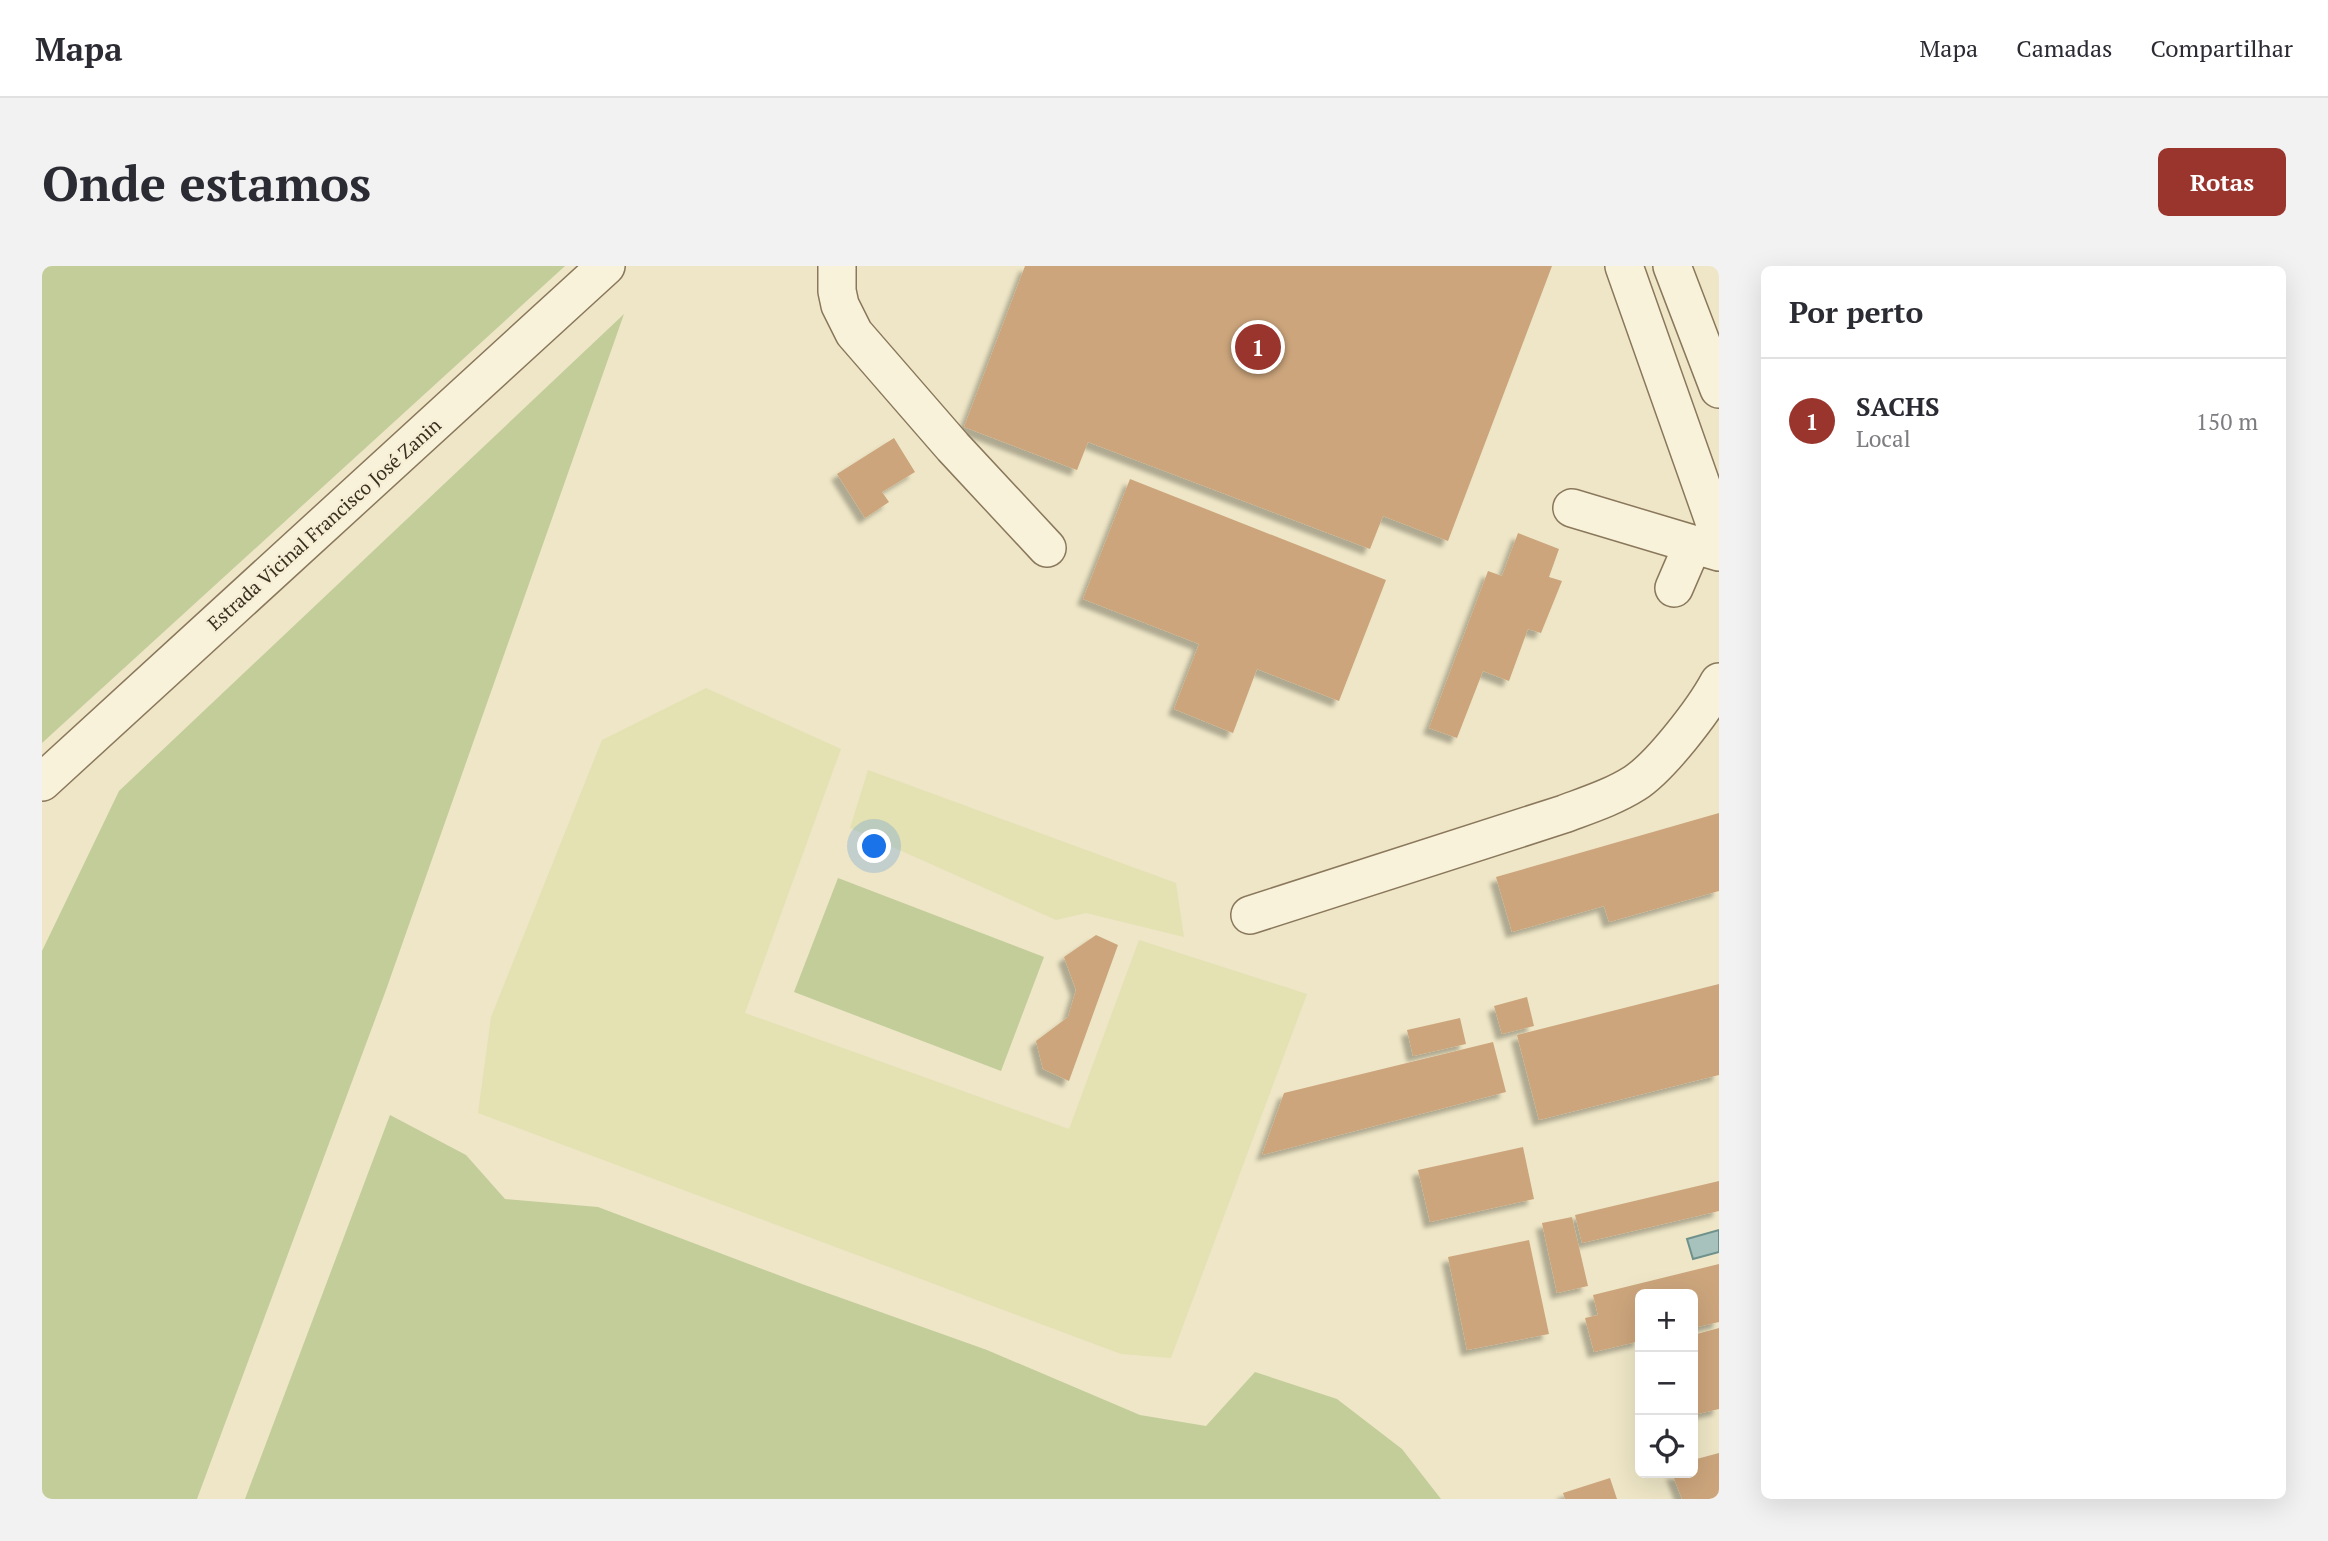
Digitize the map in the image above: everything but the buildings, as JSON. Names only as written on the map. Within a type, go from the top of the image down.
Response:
[{"type":"street","name":"Estrada Vicinal Francisco José Zanin","points":[[42,782],[606,266]]},
{"type":"street","points":[[837,266],[840,305],[854,333],[953,447],[1047,548]]},
{"type":"street","points":[[1624,266],[1710,543]]},
{"type":"street","points":[[1672,266],[1719,389]]},
{"type":"street","points":[[1572,508],[1710,543]]},
{"type":"street","points":[[1674,589],[1710,543]]},
{"type":"street","points":[[1250,915],[1606,799],[1636,782],[1672,747],[1712,697],[1719,682]]},
{"type":"shaded area","points":[[706,688],[841,749],[745,1013],[1069,1129],[1139,940],[1307,994],[1171,1358],[1121,1354],[478,1113],[491,1017],[602,740]]},
{"type":"shaded area","points":[[868,770],[1176,883],[1184,937],[1086,913],[1056,920],[850,828]]},
{"type":"green space","points":[[42,266],[565,266],[42,743]]},
{"type":"green space","points":[[624,314],[386,990],[197,1499],[42,1499],[42,951],[119,791]]},
{"type":"green space","points":[[838,878],[1044,957],[1001,1071],[794,992]]},
{"type":"green space","points":[[390,1115],[466,1155],[505,1199],[598,1207],[987,1350],[1140,1415],[1206,1426],[1255,1372],[1337,1399],[1402,1449],[1441,1499],[245,1499]]},
{"type":"water","points":[[1719,1230],[1719,1252],[1693,1259],[1687,1239]]},
{"type":"place","name":"SACHS","points":[[1258,347]]}]
